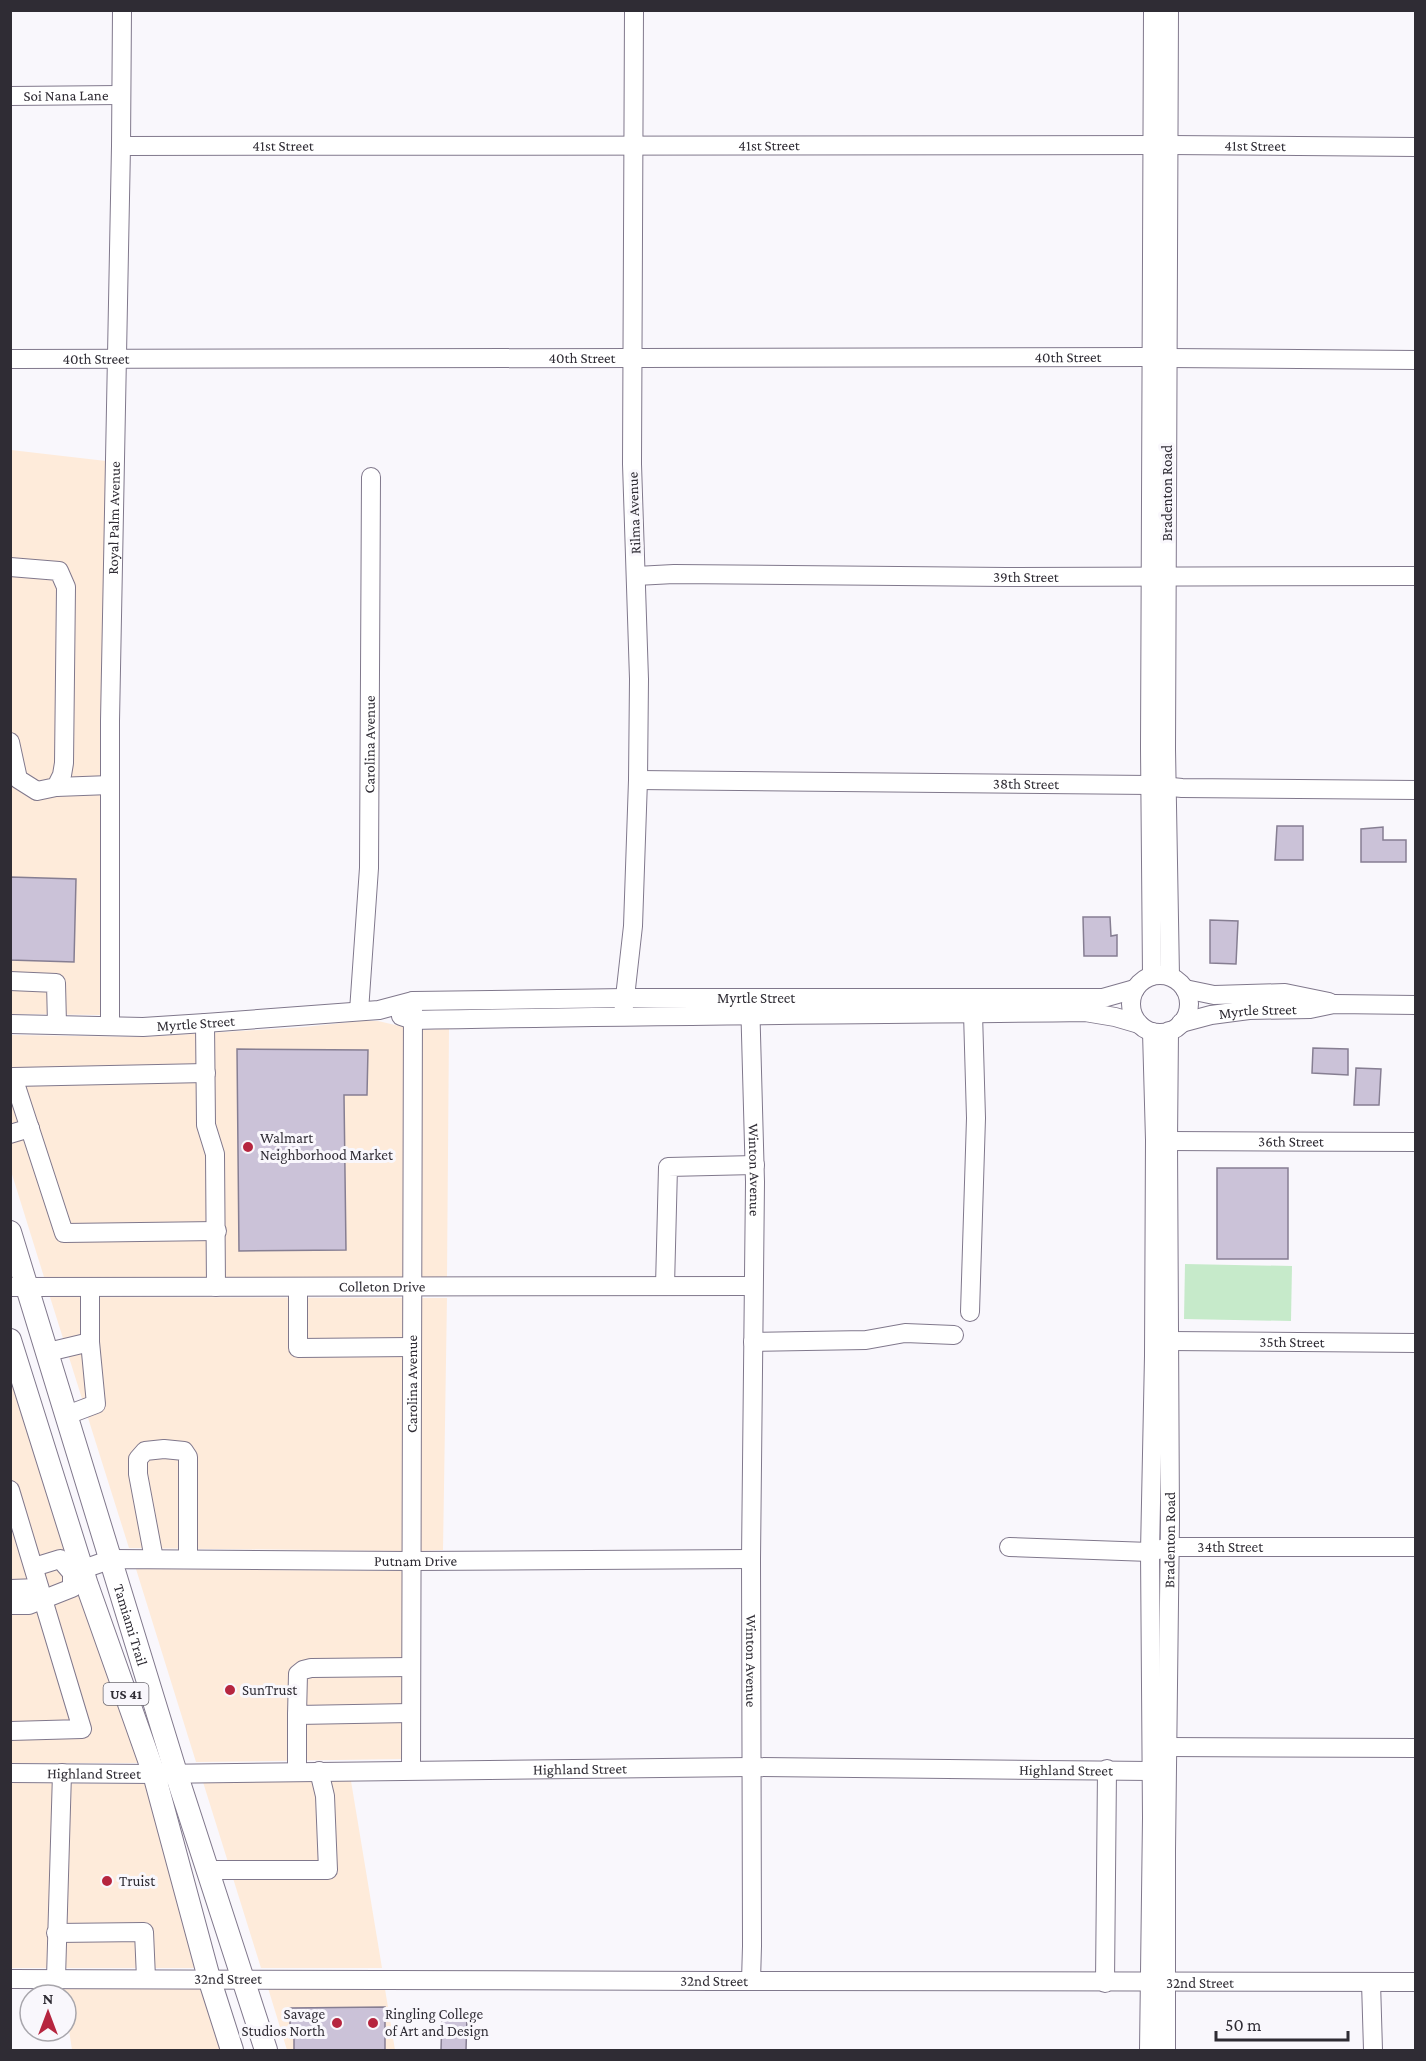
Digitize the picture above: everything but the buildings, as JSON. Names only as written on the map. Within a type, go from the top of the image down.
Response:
[{"type":"main road","name":"Tamiami Trail","points":[[10,1232],[19,1287],[48,1353],[176,1773],[266,2050]]},
{"type":"main road","name":"Tamiami Trail","points":[[10,1340],[77,1571],[153,1774],[209,1978],[232,2050]]},
{"type":"street","name":"Royal Palm Avenue","points":[[110,1025],[110,784],[122,10]]},
{"type":"street","name":"Rilma Avenue","points":[[624,1007],[633,926],[638,780],[639,679],[632,464],[634,10]]},
{"type":"street","name":"Bradenton Road","points":[[1153,10],[1160,146],[1161,976]]},
{"type":"street","name":"Bradenton Road","points":[[1160,146],[1169,10]]},
{"type":"street","name":"Soi Nana Lane","points":[[10,96],[121,95]]},
{"type":"street","name":"41st Street","points":[[121,146],[634,144],[1416,147]]},
{"type":"street","name":"40th Street","points":[[10,359],[1160,357],[1416,360]]},
{"type":"street","name":"Carolina Avenue","points":[[359,1011],[369,868],[371,477]]},
{"type":"street","points":[[10,567],[59,571],[66,587],[64,763],[56,788]]},
{"type":"street","name":"39th Street","points":[[636,576],[686,574],[1416,576]]},
{"type":"street","points":[[10,742],[18,779],[37,791],[110,784]]},
{"type":"street","name":"38th Street","points":[[638,780],[1416,790]]},
{"type":"street","points":[[1135,989],[1143,980],[1161,976],[1178,980],[1185,989]]},
{"type":"street","points":[[10,981],[56,983],[57,1024]]},
{"type":"street","name":"Bradenton Road","points":[[1135,989],[1131,1004],[1132,1013],[1160,1027]]},
{"type":"street","name":"Myrtle Street","points":[[379,1011],[413,1001],[624,1007],[750,1007],[1103,998],[1135,989]]},
{"type":"street","name":"Bradenton Road","points":[[1160,1027],[1188,1012],[1189,1003],[1185,989]]},
{"type":"street","name":"Myrtle Street","points":[[1185,989],[1214,995],[1285,993],[1307,996],[1334,1004]]},
{"type":"street","name":"Carolina Avenue","points":[[411,1770],[413,1001]]},
{"type":"street","name":"Myrtle Street","points":[[750,1007],[973,1013],[1085,1012],[1160,1027],[1215,1014],[1249,1010],[1310,1009],[1334,1004],[1416,1005]]},
{"type":"street","name":"Myrtle Street","points":[[10,1024],[143,1027],[305,1017],[359,1011],[379,1011],[413,1020],[624,1007]]},
{"type":"street","name":"Winton Avenue","points":[[750,1007],[754,1165],[751,1981]]},
{"type":"street","points":[[970,1312],[976,1118],[973,1013]]},
{"type":"street","points":[[205,1023],[206,1125],[215,1154],[216,1287]]},
{"type":"street","name":"Bradenton Road","points":[[1149,2050],[1159,1983],[1167,1747],[1168,1141],[1160,1027]]},
{"type":"street","name":"Bradenton Road","points":[[1160,1027],[1155,1140],[1150,1552],[1151,1771],[1159,1983],[1166,2050]]},
{"type":"street","points":[[206,1073],[13,1077],[63,1233],[217,1231]]},
{"type":"street","points":[[10,1134],[30,1128]]},
{"type":"street","name":"36th Street","points":[[1168,1141],[1416,1142]]},
{"type":"street","points":[[665,1286],[668,1167],[754,1165]]},
{"type":"street","name":"Colleton Drive","points":[[19,1287],[753,1286]]},
{"type":"street","points":[[67,1415],[96,1404],[90,1342],[90,1287]]},
{"type":"street","points":[[298,1287],[298,1348],[411,1347]]},
{"type":"street","points":[[753,1342],[866,1340],[905,1334],[954,1335]]},
{"type":"street","name":"35th Street","points":[[1168,1341],[1416,1343]]},
{"type":"street","points":[[48,1353],[90,1342]]},
{"type":"street","points":[[154,1559],[138,1474],[138,1460],[145,1451],[164,1449],[184,1451],[188,1457],[188,1559]]},
{"type":"street","points":[[10,1490],[82,1729],[10,1731]]},
{"type":"street","name":"34th Street","points":[[1009,1547],[1150,1552],[1169,1547],[1416,1547]]},
{"type":"street","name":"Putnam Drive","points":[[77,1571],[112,1558],[411,1561],[751,1559]]},
{"type":"street","points":[[10,1588],[41,1593],[72,1588],[77,1571],[60,1559],[34,1567]]},
{"type":"street","points":[[10,1605],[29,1605],[41,1593]]},
{"type":"street","points":[[297,1771],[298,1674],[303,1670],[411,1667]]},
{"type":"street","points":[[297,1715],[411,1713]]},
{"type":"street","points":[[1167,1747],[1416,1748]]},
{"type":"street","name":"Highland Street","points":[[10,1773],[153,1774],[750,1767],[1151,1771]]},
{"type":"street","points":[[1105,1983],[1107,1769]]},
{"type":"street","points":[[208,1870],[328,1870],[325,1796],[319,1771]]},
{"type":"street","points":[[56,1978],[62,1773]]},
{"type":"street","points":[[56,1933],[144,1932],[146,1978]]},
{"type":"street","name":"32nd Street","points":[[10,1978],[1105,1983],[1416,1982]]},
{"type":"street","points":[[1371,1982],[1373,2050]]},
{"type":"shaded area","points":[[11,450],[106,461],[101,721],[101,1015],[11,1014]]},
{"type":"shaded area","points":[[378,1021],[404,1027],[403,1277],[44,1277],[11,1171],[10,1035],[144,1037],[305,1027]]},
{"type":"shaded area","points":[[449,1029],[447,1277],[421,1277],[422,1030]]},
{"type":"shaded area","points":[[50,1297],[403,1298],[402,1551],[129,1548]]},
{"type":"shaded area","points":[[421,1298],[447,1298],[443,1550],[420,1551]]},
{"type":"shaded area","points":[[10,1371],[140,1763],[11,1763]]},
{"type":"shaded area","points":[[136,1569],[402,1571],[402,1759],[196,1762]]},
{"type":"shaded area","points":[[351,1781],[382,1968],[261,1968],[203,1782]]},
{"type":"shaded area","points":[[11,1783],[147,1784],[197,1968],[11,1968]]},
{"type":"shaded area","points":[[78,1988],[203,1988],[222,2050],[72,2050],[71,2043],[78,2043]]},
{"type":"shaded area","points":[[268,1988],[385,1989],[395,2050],[287,2050]]},
{"type":"green space","points":[[1185,1264],[1292,1266],[1291,1321],[1184,1319]]},
{"type":"place","name":"Walmart Neighborhood Market","points":[[248,1147]]},
{"type":"place","name":"SunTrust","points":[[230,1690]]},
{"type":"place","name":"Truist","points":[[107,1881]]},
{"type":"place","name":"Savage Studios North","points":[[337,2023]]},
{"type":"place","name":"Ringling College of Art and Design","points":[[373,2023]]}]
